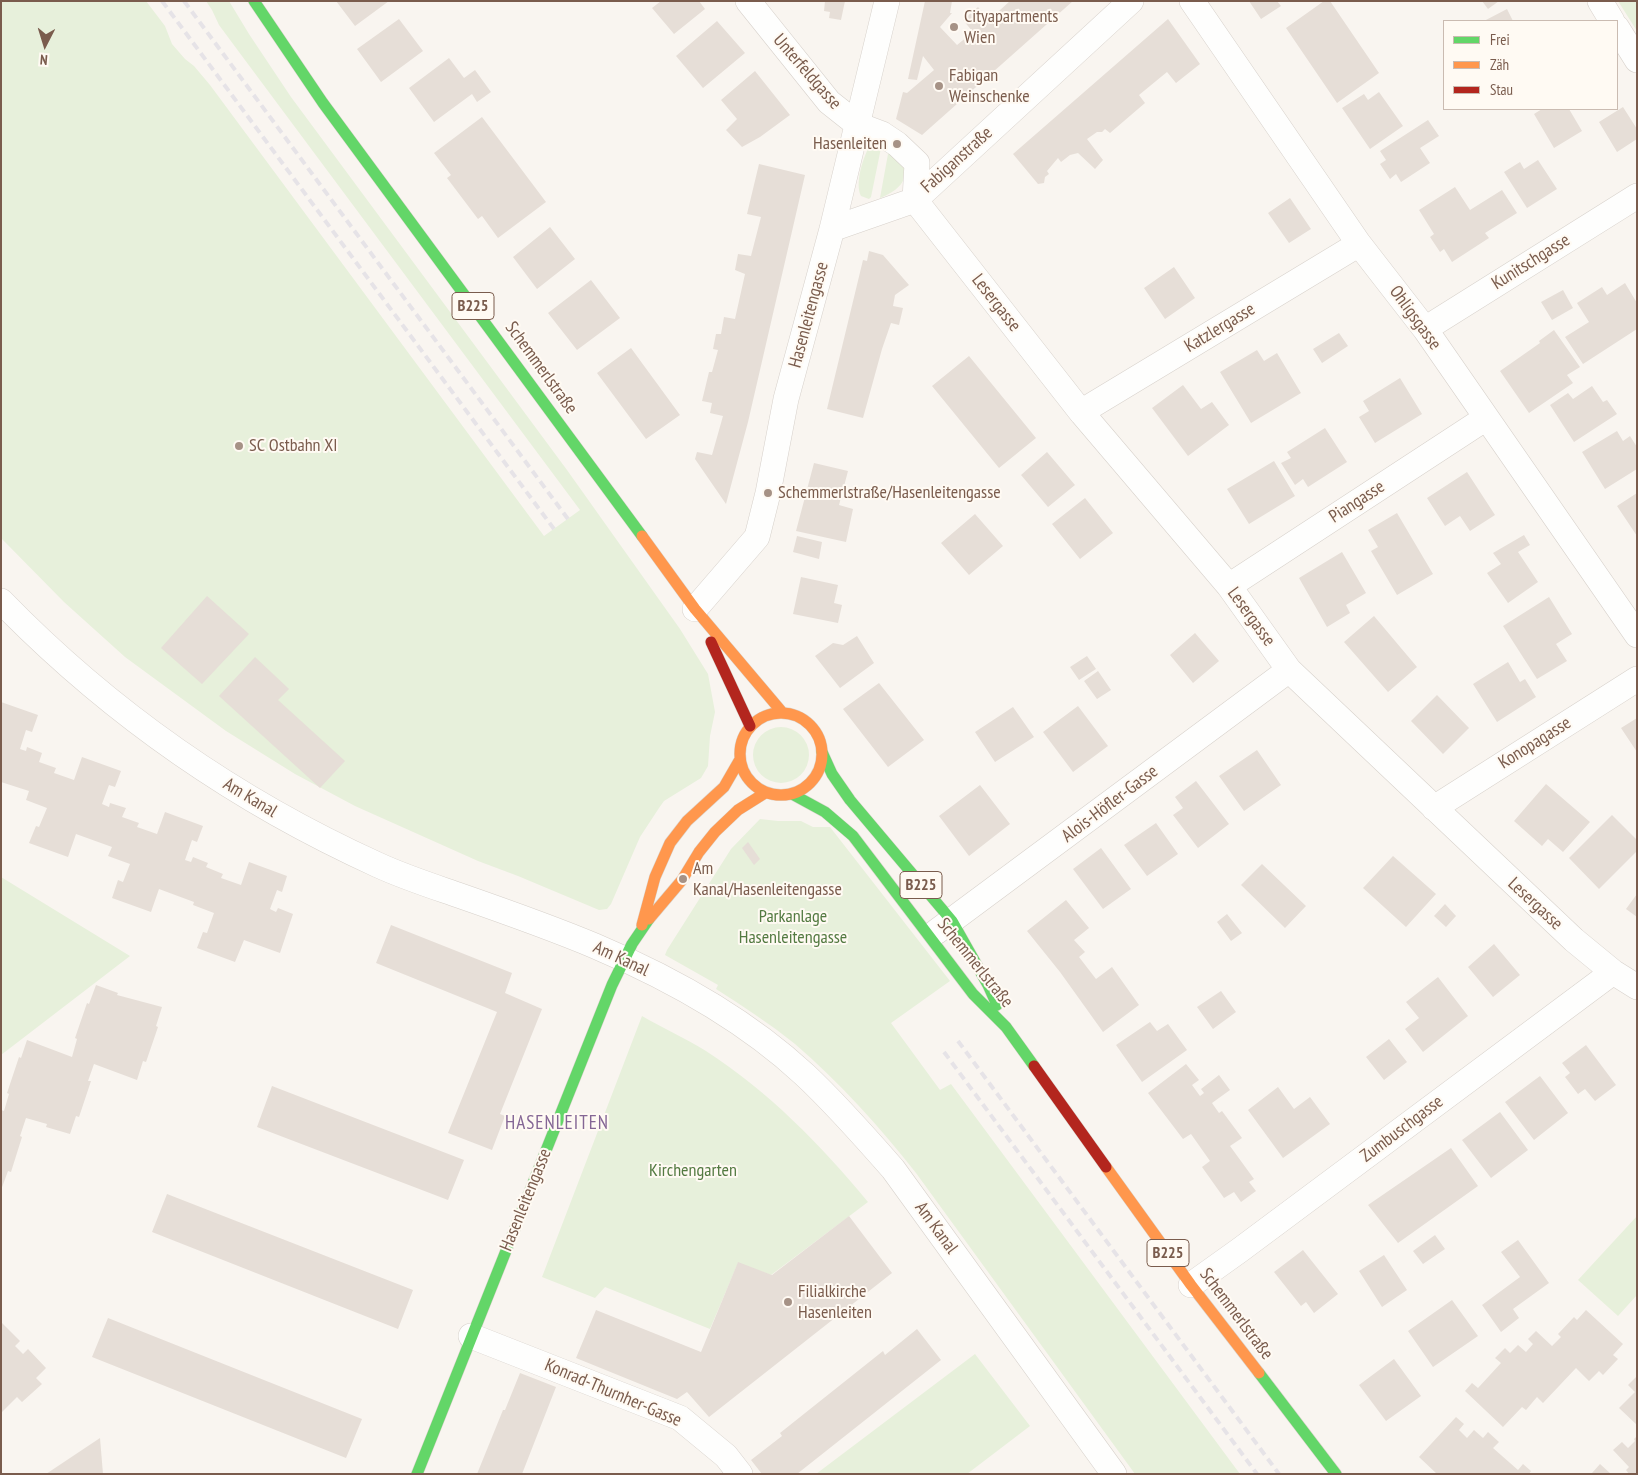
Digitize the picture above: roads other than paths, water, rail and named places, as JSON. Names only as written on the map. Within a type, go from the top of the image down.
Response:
[{"type":"main road","name":"Schemmerlstraße","points":[[254,1],[323,103],[695,609],[782,712]]},
{"type":"main road","name":"Schemmerlstraße","points":[[695,609],[750,726]]},
{"type":"main road","points":[[765,793],[754,786],[744,775],[739,761],[739,748],[743,735],[750,726],[764,716],[782,712]]},
{"type":"main road","name":"B225","points":[[782,712],[796,715],[811,725],[819,738],[822,752]]},
{"type":"main road","name":"Schemmerlstraße","points":[[822,752],[832,774],[850,800],[952,922],[988,985],[1006,1027]]},
{"type":"main road","points":[[792,794],[804,789],[814,779],[820,767],[822,752]]},
{"type":"main road","name":"Hasenleitengasse","points":[[417,1474],[612,985],[641,929],[649,894],[659,866],[669,845],[678,832],[695,813],[721,790],[732,776],[739,761]]},
{"type":"main road","name":"Hasenleitengasse","points":[[641,929],[683,879],[701,848],[717,829],[737,810],[765,793]]},
{"type":"main road","name":"B225","points":[[765,793],[778,796],[792,794]]},
{"type":"main road","name":"Schemmerlstraße","points":[[792,794],[808,801],[832,816],[852,836],[973,994],[1006,1027],[1191,1285],[1336,1474]]},
{"type":"street","name":"Unterfeldgasse","points":[[748,1],[829,102],[858,125],[882,134],[897,144],[917,163],[915,200]]},
{"type":"street","name":"Hasenleitengasse","points":[[695,609],[757,537],[768,493],[786,399],[832,229],[887,1]]},
{"type":"street","name":"Fabiganstraße","points":[[832,229],[915,200],[1131,1]]},
{"type":"street","name":"Ohligsgasse","points":[[1192,1],[1359,244],[1425,329],[1637,635]]},
{"type":"street","points":[[1600,1],[1611,20]]},
{"type":"street","points":[[1618,30],[1637,60]]},
{"type":"street","name":"Kunitschgasse","points":[[1425,329],[1637,196]]},
{"type":"street","name":"Lesergasse","points":[[915,200],[1081,412],[1228,586],[1289,670],[1574,940],[1613,972],[1637,986]]},
{"type":"street","name":"Katzlergasse","points":[[1081,412],[1359,244]]},
{"type":"street","name":"Piangasse","points":[[1228,586],[1486,418]]},
{"type":"street","name":"Am Kanal","points":[[1,601],[62,659],[146,729],[206,771],[264,807],[322,838],[381,866],[512,914],[625,960],[670,983],[754,1033],[805,1075],[893,1169],[1114,1474]]},
{"type":"street","name":"Alois-Höfler-Gasse","points":[[930,936],[952,922],[1289,670]]},
{"type":"street","name":"Konopagasse","points":[[1434,808],[1637,679]]},
{"type":"street","name":"Zumbuschgasse","points":[[1191,1285],[1613,972]]},
{"type":"street","name":"Konrad-Thurnher-Gasse","points":[[471,1336],[680,1418],[726,1456],[740,1474]]},
{"type":"railway","points":[[162,1],[554,529]]},
{"type":"railway","points":[[184,1],[568,519]]},
{"type":"railway","points":[[958,1041],[1279,1474]]},
{"type":"railway","points":[[944,1052],[1257,1474]]},
{"type":"place","name":"Cityapartments Wien","points":[[954,27]]},
{"type":"place","name":"Fabigan Weinschenke","points":[[939,86]]},
{"type":"place","name":"Hasenleiten","points":[[897,144]]},
{"type":"place","name":"SC Ostbahn XI","points":[[239,446]]},
{"type":"place","name":"Schemmerlstraße/Hasenleitengasse","points":[[768,493]]},
{"type":"place","name":"Am Kanal/Hasenleitengasse","points":[[683,879]]},
{"type":"place","name":"Filialkirche Hasenleiten","points":[[788,1302]]},
{"type":"district","name":"HASENLEITEN","points":[[557,1124]]},
{"type":"park label","name":"Parkanlage Hasenleitengasse","points":[[793,928]]},
{"type":"park label","name":"Kirchengarten","points":[[693,1171]]}]
